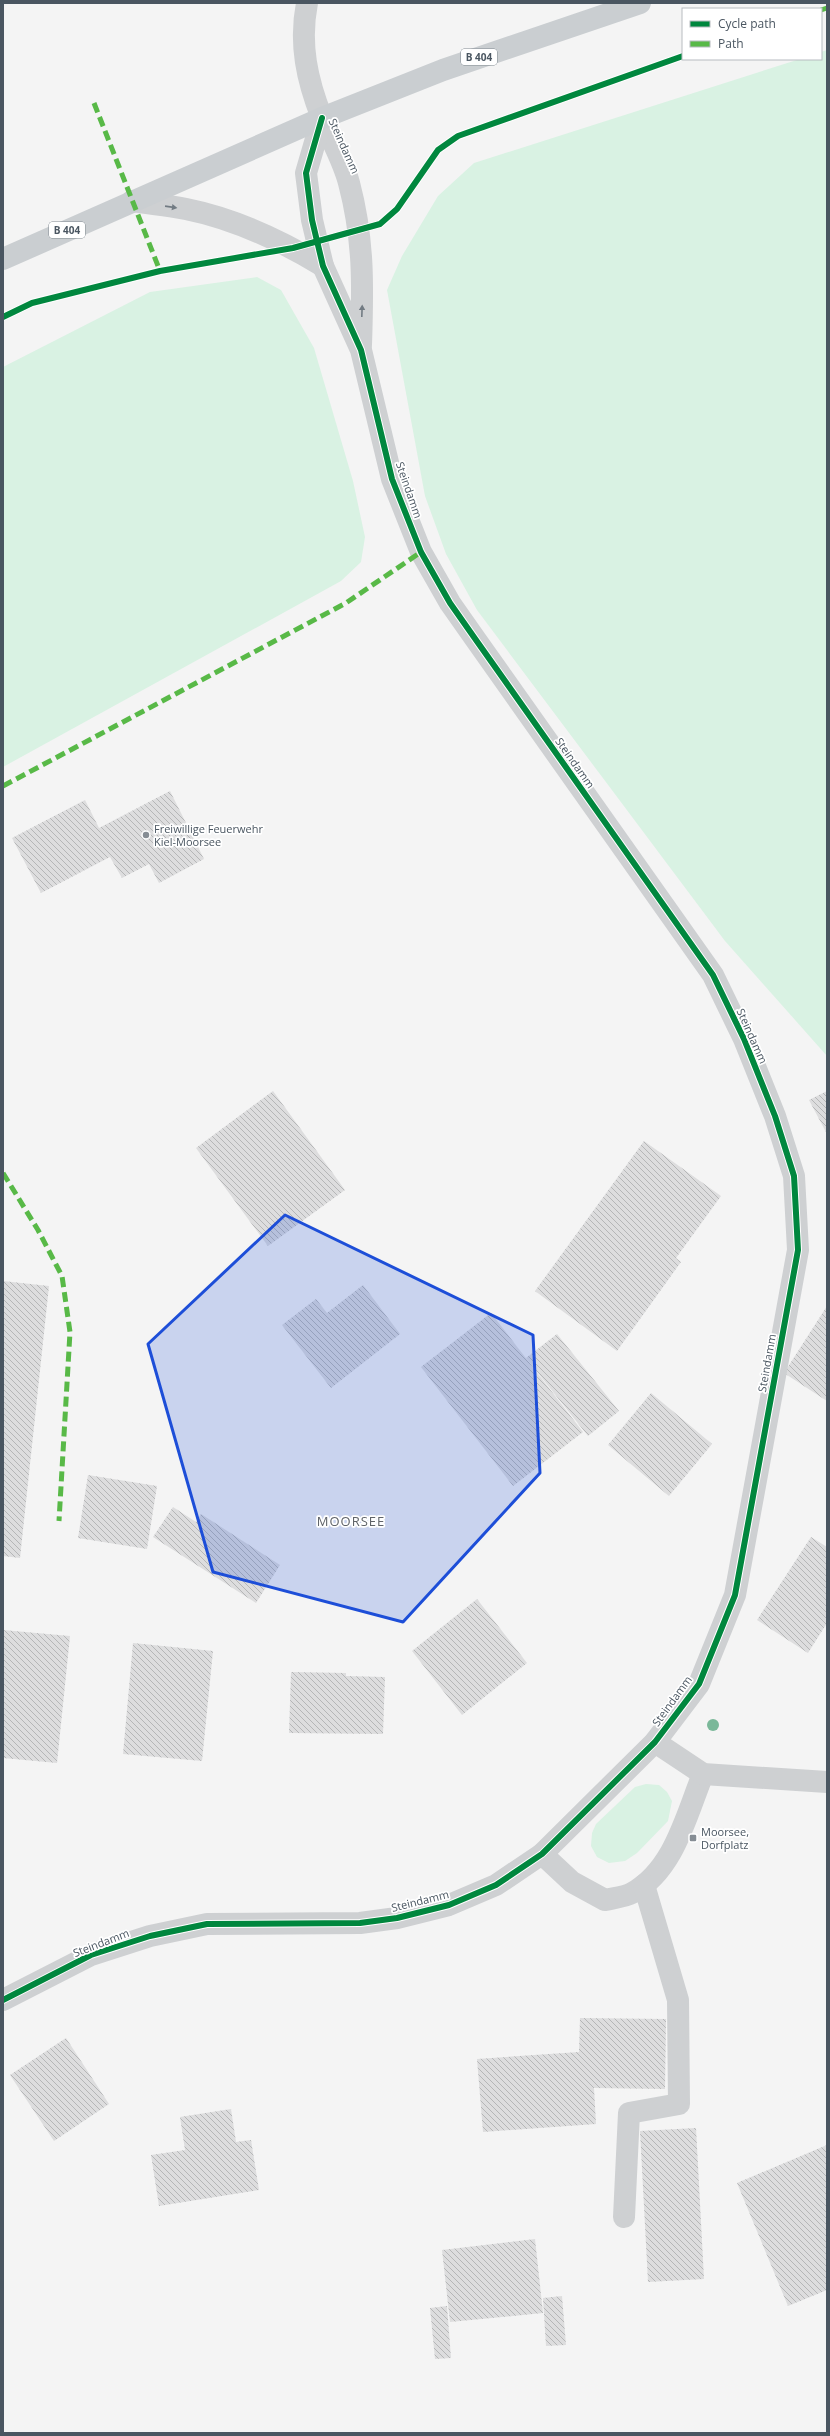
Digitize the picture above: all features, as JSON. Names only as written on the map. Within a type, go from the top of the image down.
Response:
[{"type":"main road","name":"B 404","points":[[3,258],[322,118],[443,70],[640,3]]},
{"type":"street","points":[[307,3],[303,21],[303,50],[305,67],[322,118]]},
{"type":"street","name":"Steindamm","points":[[3,2000],[91,1955],[150,1936],[207,1924],[360,1923],[397,1918],[449,1905],[496,1885],[542,1854],[655,1742],[699,1684],[735,1595],[798,1250],[794,1176],[775,1116],[744,1039],[713,975],[468,628],[421,552],[392,479],[361,350],[323,266],[312,220],[306,173],[322,118]]},
{"type":"street","name":"Steindamm","points":[[322,118],[343,162],[360,229],[364,275],[361,350]]},
{"type":"street","points":[[132,201],[186,209],[227,220],[293,248],[323,266]]},
{"type":"street","name":"Steindamm","points":[[655,1742],[703,1774],[827,1782]]},
{"type":"street","points":[[542,1854],[572,1882],[605,1900],[631,1894],[644,1885],[670,1856],[703,1774]]},
{"type":"street","points":[[624,2217],[629,2113],[679,2104],[678,2000],[644,1885]]},
{"type":"highlighted area","points":[[285,1215],[533,1335],[540,1473],[403,1622],[213,1572],[148,1344]]},
{"type":"green space","points":[[827,50],[827,1056],[725,941],[477,610],[446,554],[425,496],[387,290],[402,256],[438,196],[474,163],[797,60],[822,60],[822,52]]},
{"type":"green space","points":[[257,277],[281,290],[314,348],[353,481],[365,537],[361,562],[341,581],[3,767],[3,367],[150,292]]},
{"type":"green space","points":[[646,1784],[659,1785],[667,1792],[672,1801],[668,1821],[637,1853],[625,1861],[609,1863],[597,1857],[591,1846],[592,1833],[596,1824],[635,1787]]},
{"type":"building","points":[[170,791],[204,859],[159,883],[149,864],[122,878],[110,857],[41,893],[12,838],[85,800],[99,828]]},
{"type":"building","points":[[273,1091],[345,1190],[268,1246],[196,1148]]},
{"type":"building","points":[[827,1091],[827,1134],[809,1100]]},
{"type":"building","points":[[644,1141],[721,1196],[676,1258],[681,1262],[617,1351],[535,1291]]},
{"type":"building","points":[[3,1281],[49,1286],[20,1558],[3,1556]]},
{"type":"building","points":[[363,1285],[400,1334],[331,1388],[282,1325],[316,1299],[327,1313]]},
{"type":"building","points":[[827,1306],[827,1401],[784,1373]]},
{"type":"building","points":[[491,1313],[583,1432],[513,1486],[421,1367]]},
{"type":"building","points":[[557,1334],[619,1411],[588,1436],[526,1358]]},
{"type":"building","points":[[651,1393],[712,1444],[669,1496],[608,1445]]},
{"type":"building","points":[[88,1475],[157,1486],[147,1549],[78,1538]]},
{"type":"building","points":[[173,1507],[196,1522],[201,1514],[280,1565],[256,1603],[153,1537]]},
{"type":"building","points":[[811,1537],[827,1547],[827,1623],[808,1653],[757,1620]]},
{"type":"building","points":[[477,1599],[527,1663],[462,1715],[412,1651]]},
{"type":"building","points":[[3,1630],[70,1636],[57,1763],[3,1758]]},
{"type":"building","points":[[133,1643],[213,1651],[202,1761],[123,1754]]},
{"type":"building","points":[[291,1672],[346,1673],[346,1676],[385,1677],[383,1734],[289,1733]]},
{"type":"building","points":[[580,2018],[666,2019],[665,2089],[594,2088],[596,2124],[483,2132],[477,2059],[579,2052]]},
{"type":"building","points":[[66,2038],[109,2104],[54,2141],[10,2075]]},
{"type":"building","points":[[231,2109],[236,2142],[251,2140],[259,2190],[159,2206],[151,2155],[185,2150],[180,2117]]},
{"type":"building","points":[[696,2128],[704,2279],[648,2282],[640,2131]]},
{"type":"building","points":[[827,2145],[827,2290],[788,2306],[737,2183]]},
{"type":"building","points":[[535,2239],[543,2313],[450,2322],[442,2250]]},
{"type":"building","points":[[562,2296],[566,2345],[546,2346],[543,2298]]},
{"type":"building","points":[[447,2306],[451,2358],[435,2359],[430,2308]]},
{"type":"marked path","points":[[822,10],[827,8]]},
{"type":"marked path","points":[[94,103],[160,271]]},
{"type":"marked path","points":[[3,786],[346,603],[421,552]]},
{"type":"marked path","points":[[3,1173],[38,1230],[62,1276],[70,1332],[59,1521]]},
{"type":"cycle path","points":[[3,317],[32,303],[160,271],[293,248],[380,224],[397,209],[438,150],[458,136],[682,56]]},
{"type":"cycle path","points":[[3,2000],[91,1955],[150,1936],[207,1924],[360,1923],[397,1918],[449,1905],[496,1885],[542,1854],[655,1742],[699,1684],[735,1595],[798,1250],[794,1176],[775,1116],[744,1039],[713,975],[450,603],[421,552],[392,479],[361,350],[323,266],[312,220],[306,173],[322,118]]},
{"type":"place","name":"Freiwillige Feuerwehr Kiel-Moorsee","points":[[146,835]]},
{"type":"place","name":"Moorsee, Dorfplatz","points":[[693,1838]]},
{"type":"district","name":"MOORSEE","points":[[351,1521]]}]
